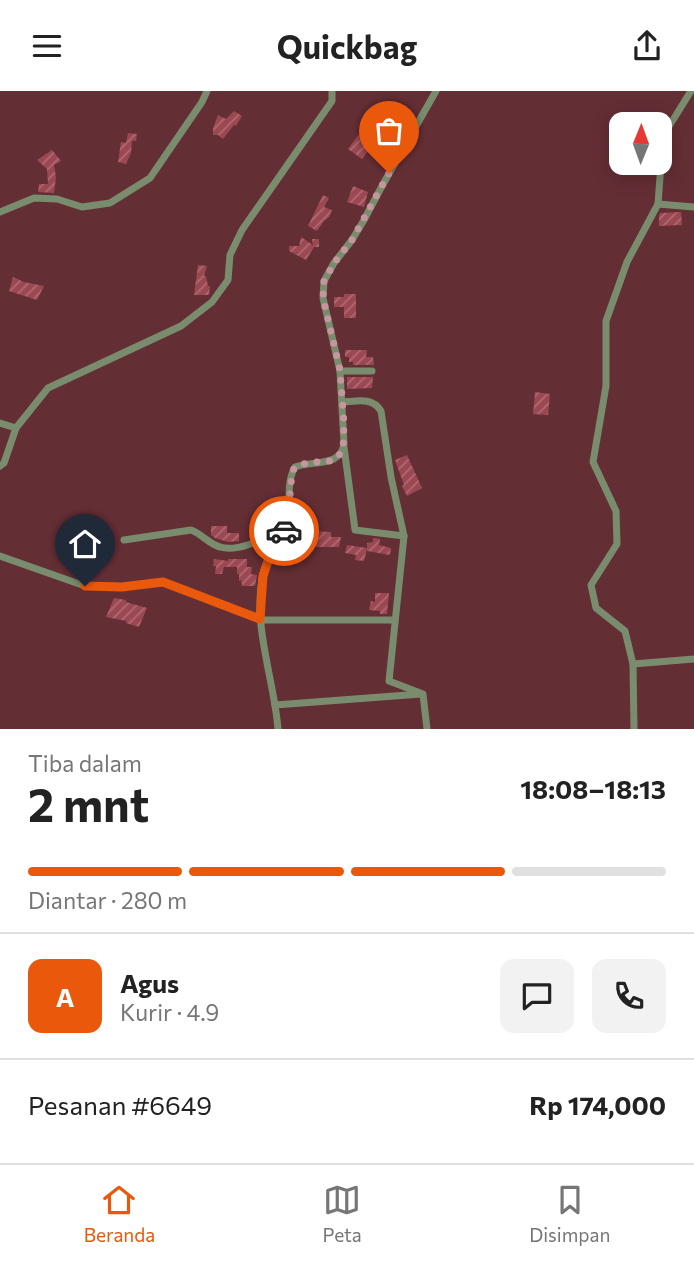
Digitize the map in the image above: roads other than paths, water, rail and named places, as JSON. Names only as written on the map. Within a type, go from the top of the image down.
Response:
[{"type":"street","points":[[0,212],[34,198],[57,199],[82,207],[110,203],[150,178],[207,91]]},
{"type":"street","points":[[0,466],[4,463],[16,428],[48,389],[181,326],[212,303],[228,280],[230,255],[242,230],[332,101],[331,91]]},
{"type":"street","points":[[404,536],[355,530],[344,444],[340,370],[323,298],[324,281],[364,221],[436,91]]},
{"type":"street","points":[[634,729],[633,664],[625,631],[596,608],[592,585],[617,544],[617,511],[593,462],[606,386],[606,321],[627,262],[658,204],[663,136],[691,91]]},
{"type":"street","points":[[658,204],[694,207]]},
{"type":"street","points":[[340,370],[372,371]]},
{"type":"street","points":[[343,402],[365,400],[376,404],[381,411],[391,477],[404,536],[389,681],[423,694]]},
{"type":"street","points":[[0,423],[16,428]]},
{"type":"street","points":[[278,729],[260,619],[263,576],[270,555],[286,527],[292,472],[295,467],[336,459],[344,444]]},
{"type":"street","points":[[124,540],[191,530],[218,547],[228,549],[254,543],[286,527]]},
{"type":"street","points":[[0,556],[85,586],[122,587],[163,582],[260,619],[395,620]]},
{"type":"street","points":[[633,664],[694,659]]},
{"type":"street","points":[[275,705],[423,694]]},
{"type":"street","points":[[423,694],[427,729]]}]
